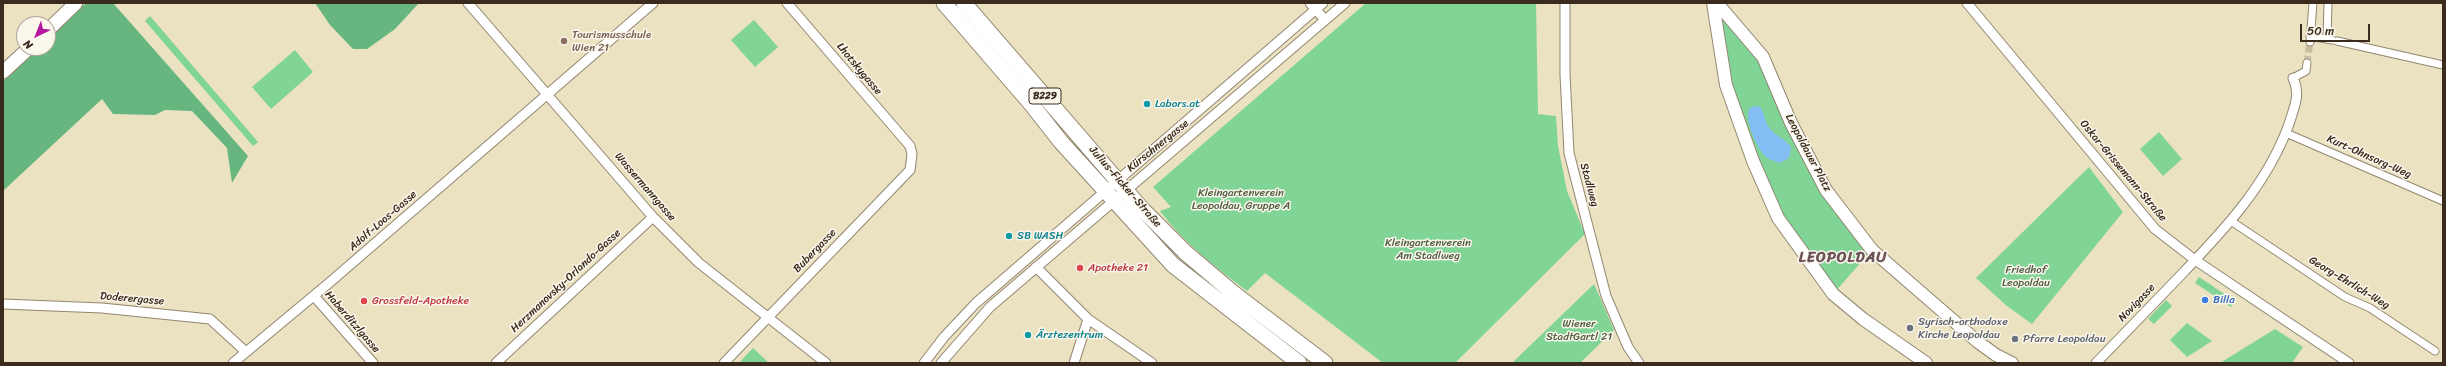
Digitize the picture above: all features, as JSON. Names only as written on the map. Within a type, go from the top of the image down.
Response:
[{"type":"main road","points":[[56,22],[76,3]]},
{"type":"main road","name":"Julius-Ficker-Straße","points":[[944,3],[1110,196],[1173,265],[1299,363]]},
{"type":"main road","name":"Julius-Ficker-Straße","points":[[964,3],[1121,184],[1186,253],[1232,292],[1325,363]]},
{"type":"main road","points":[[3,72],[20,56]]},
{"type":"street","name":"Wassermanngasse","points":[[468,3],[653,217],[699,263],[826,363]]},
{"type":"street","name":"Adolf-Loos-Gasse","points":[[233,363],[314,296],[653,3]]},
{"type":"street","name":"Lhotskygasse","points":[[787,3],[912,151]]},
{"type":"street","name":"Kürschnergasse","points":[[941,363],[990,307],[1036,267],[1121,184],[1313,6],[1323,3]]},
{"type":"street","name":"Kürschnergasse","points":[[924,363],[944,337],[976,303],[1050,241],[1110,196],[1121,184],[1154,167],[1345,3]]},
{"type":"street","name":"Stadlweg","points":[[1565,3],[1565,75],[1568,153],[1606,296],[1628,346],[1639,363]]},
{"type":"street","points":[[1712,3],[1726,85],[1753,161],[1778,218],[1833,294],[1863,319],[1926,363]]},
{"type":"street","name":"Leopoldauer Platz","points":[[1717,3],[1763,57],[1791,123],[1826,190],[1872,250],[1978,342],[1992,359],[2012,363]]},
{"type":"street","name":"Oskar-Grissemann-Straße","points":[[1967,3],[2154,229],[2195,260],[2350,363]]},
{"type":"street","points":[[2313,3],[2310,39],[2332,40],[2443,65]]},
{"type":"street","points":[[2328,3],[2332,40]]},
{"type":"street","points":[[1313,6],[1325,20]]},
{"type":"street","points":[[2293,78],[2306,71],[2307,63]]},
{"type":"street","name":"Novigasse","points":[[2096,363],[2231,221],[2261,182],[2286,133],[2298,95],[2293,78]]},
{"type":"street","name":"Kurt-Ohnsorg-Weg","points":[[2286,133],[2443,201]]},
{"type":"street","name":"Bubergasse","points":[[724,363],[910,170],[912,151]]},
{"type":"street","name":"Herzmanovsky-Orlando-Gasse","points":[[496,363],[653,217]]},
{"type":"street","name":"Georg-Ehrlich-Weg","points":[[2231,221],[2345,297],[2370,308],[2435,351]]},
{"type":"street","points":[[1036,267],[1088,319],[1152,363]]},
{"type":"street","name":"Haberditzlgasse","points":[[314,296],[372,363]]},
{"type":"street","name":"Doderergasse","points":[[3,304],[102,308],[210,319],[246,352]]},
{"type":"street","points":[[1074,363],[1088,319]]},
{"type":"green space","points":[[86,3],[113,3],[248,156],[232,183],[227,148],[192,111],[165,110],[155,115],[113,114],[102,99],[3,191],[3,81],[30,56],[56,56],[56,31]]},
{"type":"green space","points":[[315,3],[419,3],[395,29],[367,49],[353,49],[330,25]]},
{"type":"green space","points":[[1366,3],[1536,3],[1538,114],[1556,116],[1558,146],[1567,191],[1585,234],[1455,363],[1383,363],[1265,273],[1247,291],[1212,264],[1169,223],[1160,211],[1171,207],[1153,187]]},
{"type":"green space","points":[[1717,3],[1763,57],[1826,190],[1872,250],[1833,294],[1778,218],[1726,85]]},
{"type":"green space","points":[[150,16],[258,142],[253,146],[145,21]]},
{"type":"green space","points":[[754,20],[778,47],[755,67],[731,40]]},
{"type":"green space","points":[[295,50],[313,72],[271,109],[252,87]]},
{"type":"green space","points":[[2159,132],[2182,159],[2163,176],[2140,149]]},
{"type":"green space","name":"Friedhof Leopoldau","points":[[2089,167],[2123,212],[2032,324],[2007,306],[1976,278]]},
{"type":"green space","points":[[2199,277],[2235,301],[2231,307],[2195,283]]},
{"type":"green space","name":"Wiener StadtGartl 21","points":[[1594,284],[1614,330],[1580,363],[1512,363]]},
{"type":"green space","points":[[2166,300],[2172,306],[2154,324],[2148,319]]},
{"type":"green space","points":[[2187,323],[2212,341],[2187,357],[2170,340]]},
{"type":"green space","points":[[2275,329],[2303,347],[2292,363],[2220,363]]},
{"type":"green space","points":[[753,348],[769,363],[739,363]]},
{"type":"water","points":[[1754,106],[1760,107],[1769,128],[1791,147],[1789,158],[1780,163],[1769,159],[1763,154],[1754,138],[1748,120],[1749,109]]},
{"type":"tunnel","points":[[2307,63],[2310,42]]},
{"type":"place","name":"Tourismusschule Wien 21","points":[[564,41]]},
{"type":"place","name":"Labors.at","points":[[1147,104]]},
{"type":"place","name":"SB WASH","points":[[1009,236]]},
{"type":"place","name":"Apotheke 21","points":[[1080,268]]},
{"type":"place","name":"Billa","points":[[2205,300]]},
{"type":"place","name":"Grossfeld-Apotheke","points":[[364,301]]},
{"type":"place","name":"Syrisch-orthodoxe Kirche Leopoldau","points":[[1910,328]]},
{"type":"place","name":"Ärztezentrum","points":[[1028,335]]},
{"type":"place","name":"Pfarre Leopoldau","points":[[2015,339]]},
{"type":"district","name":"LEOPOLDAU","points":[[1843,258]]},
{"type":"park label","name":"Kleingartenverein Leopoldau, Gruppe A","points":[[1241,199]]},
{"type":"park label","name":"Kleingartenverein Am Stadlweg","points":[[1428,249]]}]
